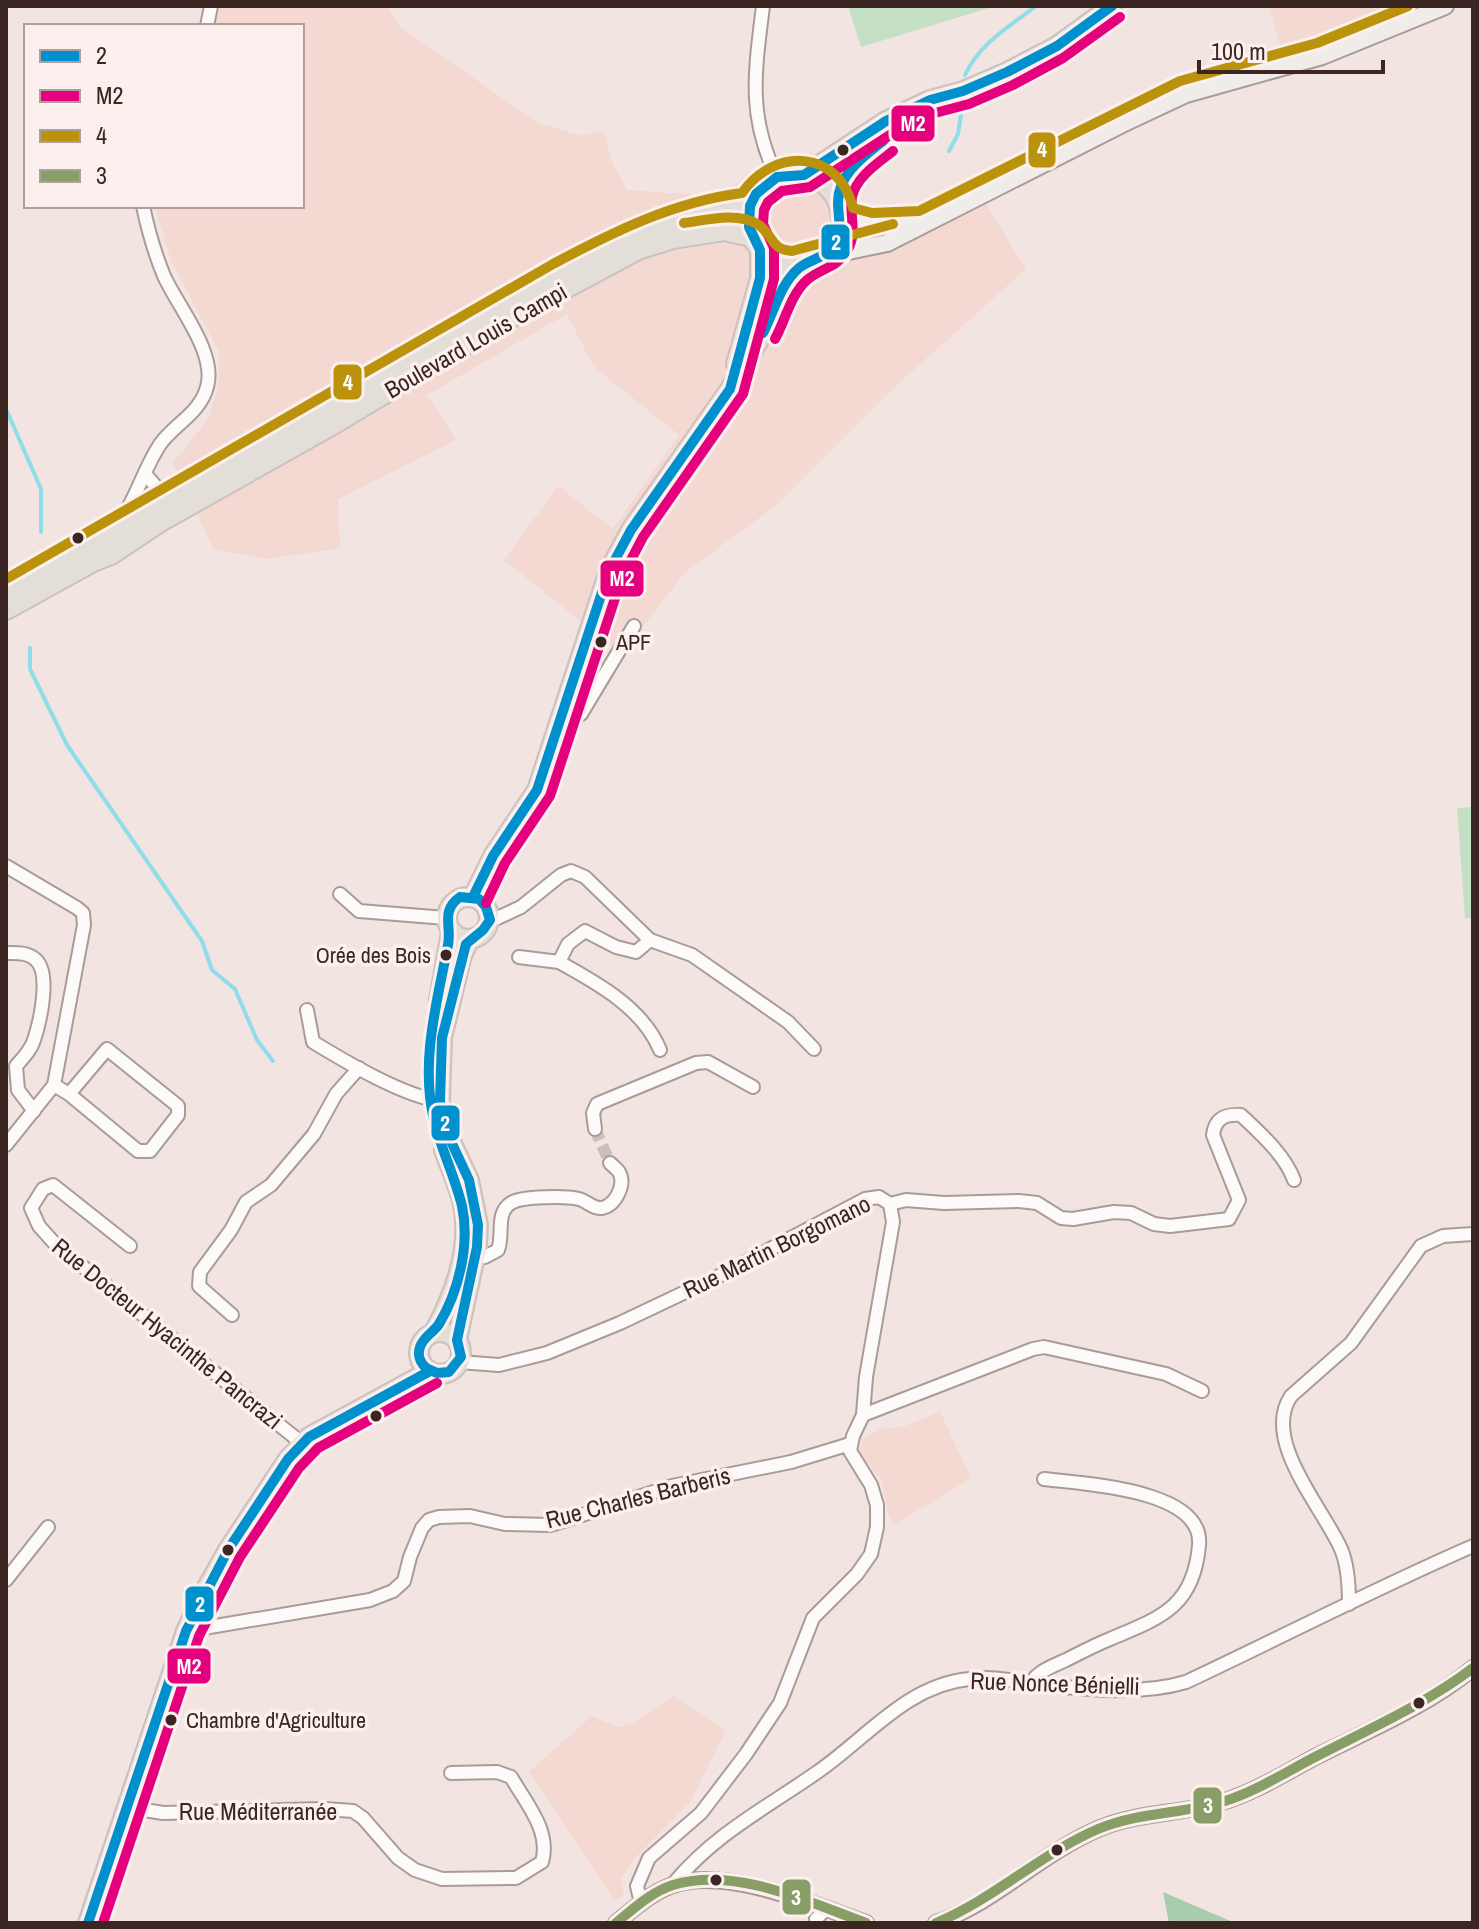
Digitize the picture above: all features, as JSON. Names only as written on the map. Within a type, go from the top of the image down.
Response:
[{"type":"main road","points":[[824,256],[833,246],[845,178],[855,163],[898,128],[963,91],[1057,46],[1112,6]]},
{"type":"main road","points":[[473,897],[493,856],[537,790],[609,571],[631,530],[730,389],[769,323],[783,287],[801,266],[824,256],[887,243],[1186,94],[1322,56],[1445,6]]},
{"type":"main road","points":[[804,175],[886,121],[930,100],[963,91]]},
{"type":"main road","points":[[730,389],[760,278],[756,243],[749,227],[750,206],[766,184],[777,177],[804,175],[824,184],[840,211],[871,227],[923,225]]},
{"type":"main road","name":"Boulevard Louis Campi","points":[[6,595],[573,269],[668,223],[721,208],[750,206]]},
{"type":"main road","name":"Boulevard Louis Campi","points":[[6,610],[111,555],[159,523],[333,425],[511,318],[625,256],[673,239],[724,231],[756,243]]},
{"type":"main road","points":[[756,243],[777,263],[801,266]]},
{"type":"main road","points":[[449,925],[463,939],[470,939],[482,933],[489,922],[488,909],[473,897],[460,897],[450,905],[431,1040],[435,1101],[438,1134],[459,1190],[465,1229],[455,1285],[434,1332],[423,1341],[419,1354],[424,1367],[443,1374],[459,1362],[461,1351],[457,1340],[478,1225],[469,1180],[435,1101],[442,1038],[462,955],[470,939]]},
{"type":"main road","points":[[434,1332],[447,1333],[457,1340]]},
{"type":"main road","points":[[92,1922],[126,1807],[186,1631],[228,1550],[288,1459],[309,1437],[430,1371]]},
{"type":"street","points":[[763,6],[756,79],[756,119],[765,153],[777,177]]},
{"type":"street","points":[[128,508],[162,442],[190,417],[203,400],[208,385],[209,364],[165,277],[144,208]]},
{"type":"street","points":[[145,474],[160,491]]},
{"type":"street","points":[[559,726],[581,714],[634,626]]},
{"type":"street","points":[[6,866],[83,913],[84,925],[54,1085],[6,1145]]},
{"type":"street","points":[[489,922],[521,907],[561,875],[571,871],[585,877],[650,940],[692,955],[788,1022],[814,1049]]},
{"type":"street","points":[[340,894],[359,911],[449,925]]},
{"type":"street","points":[[559,962],[568,944],[585,931],[616,947],[636,952],[650,940]]},
{"type":"street","points":[[6,953],[22,953],[36,960],[43,971],[45,983],[34,1042],[16,1066],[18,1090],[34,1111]]},
{"type":"street","points":[[519,957],[559,962],[601,985],[654,1034],[660,1050]]},
{"type":"street","points":[[307,1010],[313,1042],[359,1068],[435,1101]]},
{"type":"street","points":[[54,1085],[138,1151],[150,1151],[178,1115],[178,1106],[107,1049],[69,1094]]},
{"type":"street","points":[[595,1129],[593,1113],[597,1104],[696,1063],[708,1062],[753,1087]]},
{"type":"street","points":[[232,1315],[199,1286],[200,1272],[231,1230],[246,1202],[271,1185],[314,1134],[336,1094],[359,1068]]},
{"type":"street","points":[[890,1204],[906,1200],[944,1203],[1019,1201],[1037,1203],[1061,1218],[1131,1213],[1154,1224],[1170,1226],[1229,1219],[1239,1200],[1213,1135],[1214,1124],[1232,1114],[1241,1115],[1252,1125],[1290,1167],[1294,1180]]},
{"type":"street","points":[[474,1258],[485,1257],[498,1250],[503,1210],[511,1202],[566,1197],[584,1200],[601,1208],[608,1205],[618,1196],[621,1184],[619,1173],[610,1163]]},
{"type":"street","name":"Rue Docteur Hyacinthe Pancrazi","points":[[130,1246],[53,1185],[43,1189],[31,1208],[39,1226],[56,1245],[303,1444]]},
{"type":"street","name":"Rue Martin Borgomano","points":[[459,1362],[499,1365],[547,1353],[620,1323],[717,1277],[865,1199],[879,1197],[890,1204],[893,1222],[866,1377],[863,1415],[850,1444]]},
{"type":"street","points":[[1349,1604],[1342,1550],[1285,1442],[1284,1406],[1291,1396],[1351,1343],[1421,1246],[1443,1236],[1473,1234]]},
{"type":"street","points":[[863,1415],[1044,1347],[1166,1374],[1202,1391]]},
{"type":"street","points":[[641,1903],[637,1886],[649,1858],[701,1813],[746,1754],[780,1703],[813,1618],[857,1574],[871,1554],[877,1527],[877,1505],[871,1485],[852,1458],[850,1444]]},
{"type":"street","name":"Rue Charles Barberis","points":[[186,1631],[370,1600],[393,1591],[404,1581],[422,1528],[429,1520],[439,1517],[470,1516],[505,1524],[551,1525],[672,1486],[791,1462],[850,1444]]},
{"type":"street","points":[[1031,1683],[1039,1673],[1143,1626],[1176,1606],[1192,1579],[1200,1541],[1192,1519],[1180,1509],[1153,1498],[1119,1488],[1044,1479]]},
{"type":"street","points":[[6,1580],[48,1527]]},
{"type":"street","name":"Rue Nonce Bénielli","points":[[673,1884],[695,1858],[740,1822],[818,1772],[899,1707],[929,1691],[967,1679],[994,1677],[1082,1689],[1169,1687],[1186,1682],[1381,1586],[1473,1546]]},
{"type":"street","points":[[936,1923],[985,1899],[1049,1855],[1099,1828],[1198,1808],[1243,1795],[1414,1707],[1473,1668]]},
{"type":"street","name":"Rue Méditerranée","points":[[126,1807],[163,1813],[353,1811],[398,1858],[415,1870],[442,1879],[516,1878],[542,1862],[545,1850],[543,1832],[511,1777],[497,1772],[451,1773]]},
{"type":"street","points":[[616,1923],[673,1884],[715,1880],[761,1887],[866,1923]]},
{"type":"street","points":[[817,1923],[816,1919],[826,1909]]},
{"type":"shaded area","points":[[218,6],[386,6],[399,26],[538,123],[582,136],[599,131],[606,137],[611,160],[627,190],[699,195],[737,184],[747,173],[812,152],[854,193],[864,214],[879,217],[922,209],[975,186],[1026,269],[889,392],[773,508],[685,572],[622,654],[504,560],[558,486],[613,529],[679,435],[593,366],[567,314],[427,395],[456,440],[338,499],[340,548],[266,559],[213,549],[173,463],[209,418],[219,382],[219,352],[172,263],[155,208],[304,208],[304,24],[215,24]]},
{"type":"shaded area","points":[[1269,6],[1418,6],[1317,44],[1282,53]]},
{"type":"shaded area","points":[[940,1412],[971,1478],[896,1524],[889,1517],[881,1479],[859,1449],[864,1439],[880,1429],[902,1427]]},
{"type":"shaded area","points":[[673,1696],[726,1730],[690,1802],[635,1858],[621,1878],[624,1896],[614,1900],[529,1772],[592,1716],[617,1727],[629,1725]]},
{"type":"green space","points":[[848,6],[992,6],[992,7],[861,47]]},
{"type":"green space","points":[[1473,807],[1473,918],[1465,918],[1457,808]]},
{"type":"green space","points":[[1163,1892],[1235,1923],[1169,1923]]},
{"type":"waterway","points":[[965,75],[987,45],[1036,6]]},
{"type":"waterway","points":[[949,151],[958,134],[962,108]]},
{"type":"waterway","points":[[6,409],[41,489],[41,532]]},
{"type":"waterway","points":[[30,648],[30,669],[67,745],[202,941],[212,970],[235,989],[257,1040],[273,1061]]},
{"type":"tunnel","points":[[595,1129],[610,1163]]},
{"type":"transit line","name":"2","points":[[473,897],[493,856],[537,790],[609,571],[631,530],[730,389],[760,278],[760,250],[749,227],[750,206],[756,194],[777,177],[804,175],[886,121],[930,100],[963,91],[1007,72],[1057,46],[1112,6]]},
{"type":"transit line","name":"4","points":[[6,579],[553,264],[621,230],[668,211],[742,193],[755,178],[771,168],[787,162],[804,161],[820,165],[834,174],[846,189],[853,208],[872,213],[919,211],[1180,81],[1317,43],[1408,6]]},
{"type":"transit line","name":"M2","points":[[486,903],[505,863],[550,796],[622,577],[643,537],[743,394],[774,279],[774,248],[763,224],[768,202],[782,191],[810,187],[893,133],[935,113],[969,104],[1013,85],[1063,58],[1120,17]]},
{"type":"transit line","name":"2","points":[[763,333],[792,275],[803,265],[827,253],[834,245],[839,229],[838,202],[842,183],[854,166],[884,140]]},
{"type":"transit line","name":"M2","points":[[775,339],[801,286],[838,261],[847,251],[853,231],[851,204],[854,190],[868,171],[893,151]]},
{"type":"transit line","name":"4","points":[[684,223],[742,218],[759,225],[780,248],[792,251],[893,224]]},
{"type":"transit line","name":"2","points":[[460,897],[479,899],[486,907],[490,920],[466,944],[442,1038],[440,1101],[448,1135],[469,1180],[478,1225],[477,1247],[457,1340],[461,1357],[449,1372],[437,1373],[424,1366],[419,1350],[421,1343],[439,1324],[452,1297],[461,1267],[465,1236],[462,1206],[434,1120],[429,1054],[449,938],[448,913],[460,897]]},
{"type":"transit line","name":"2","points":[[88,1923],[186,1631],[228,1550],[288,1459],[309,1437],[430,1371]]},
{"type":"transit line","name":"M2","points":[[103,1923],[199,1636],[240,1557],[299,1468],[318,1448],[437,1383]]},
{"type":"transit line","name":"3","points":[[936,1923],[978,1902],[1056,1851],[1098,1829],[1129,1819],[1222,1802],[1258,1788],[1416,1705],[1473,1668]]},
{"type":"transit line","name":"3","points":[[616,1923],[657,1892],[697,1880],[746,1883],[771,1889],[866,1923]]},
{"type":"place","name":"APF","points":[[601,642]]},
{"type":"place","name":"Orée des Bois","points":[[446,955]]},
{"type":"place","name":"Chambre d'Agriculture","points":[[171,1720]]}]
